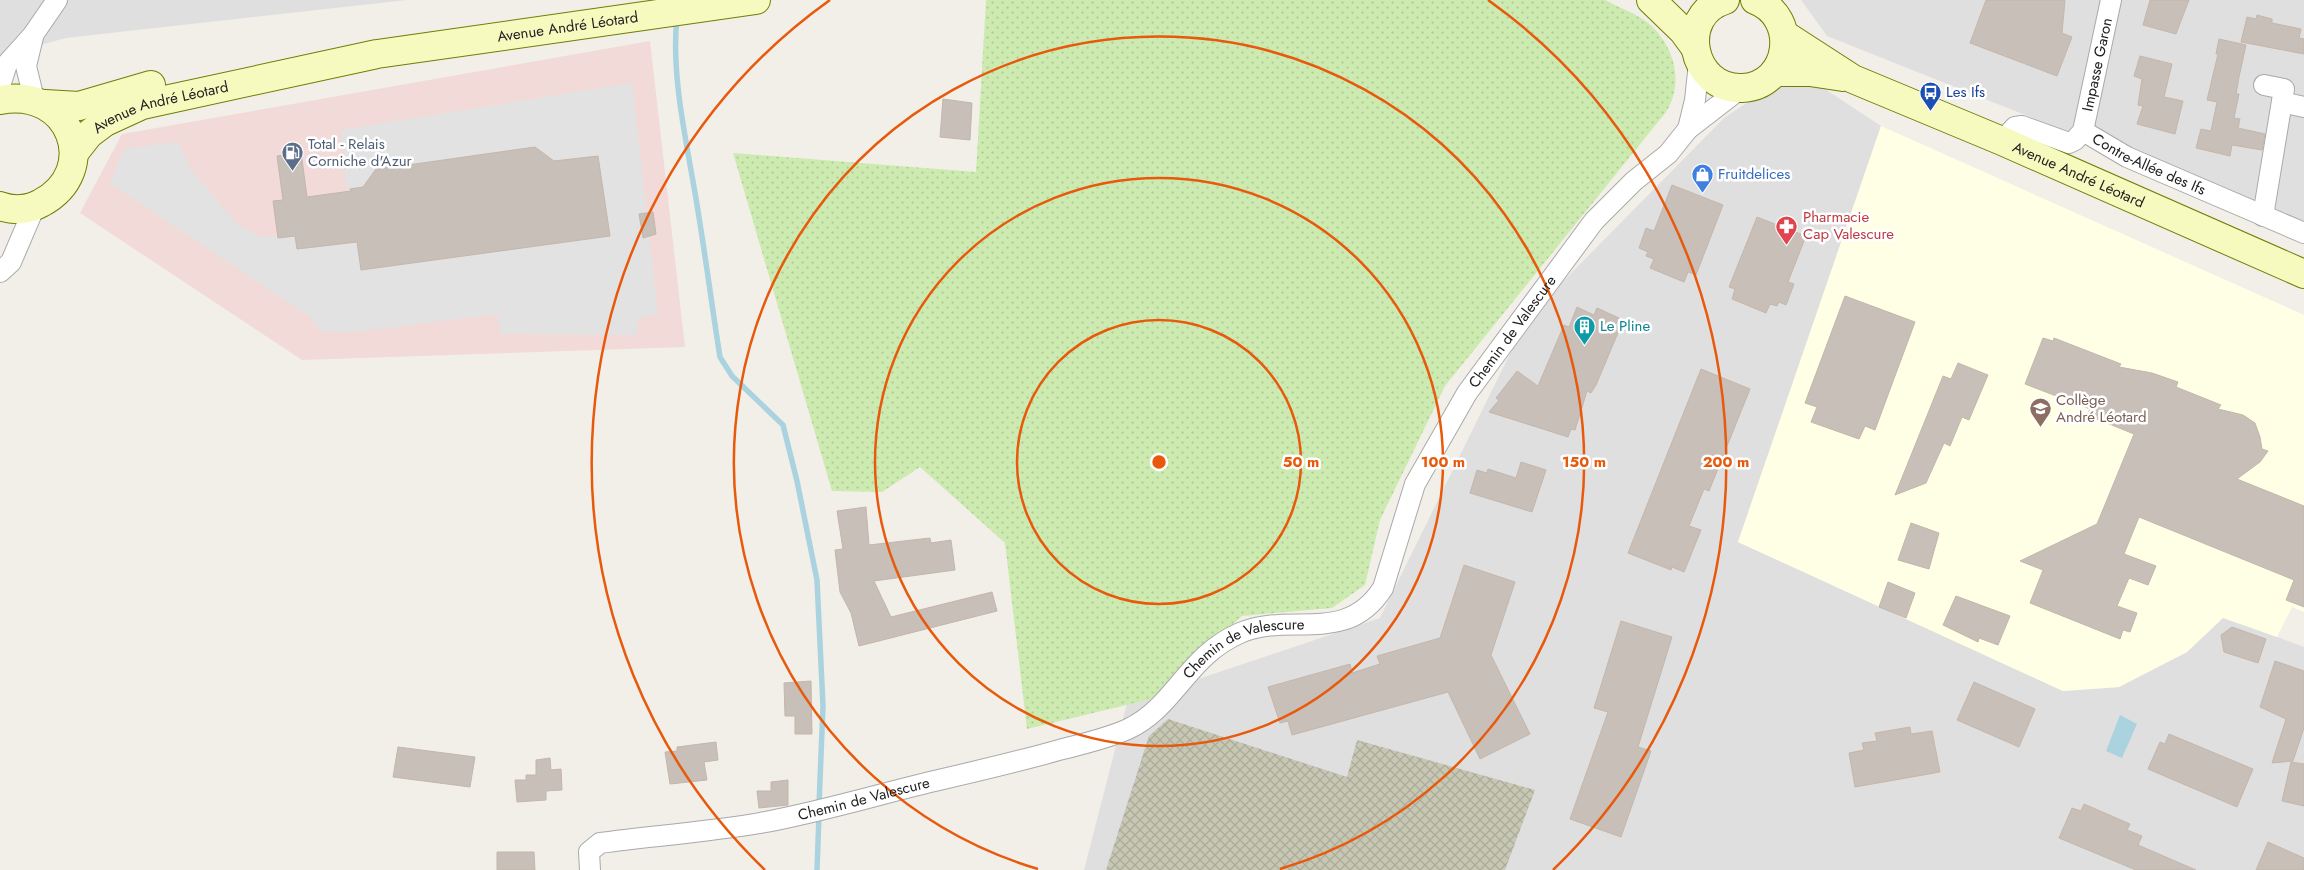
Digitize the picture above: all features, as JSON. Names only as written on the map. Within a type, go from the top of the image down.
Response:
[{"type":"main road","name":"Avenue André Léotard","points":[[74,153],[89,134],[105,122],[142,105],[377,54],[756,0]]},
{"type":"main road","points":[[1651,0],[1683,31],[1706,74],[1716,82],[1741,88],[1754,86],[1766,80],[1775,72],[1785,48],[1785,35],[1775,14],[1767,6],[1755,0]]},
{"type":"main road","points":[[1697,54],[1698,24],[1713,6],[1721,0]]},
{"type":"main road","name":"Avenue André Léotard","points":[[1785,35],[1853,79],[2002,141],[2304,274]]},
{"type":"main road","name":"Avenue André Léotard","points":[[0,100],[16,97],[39,102],[80,106],[153,85],[354,52],[377,54]]},
{"type":"main road","name":"Avenue André Léotard","points":[[1775,72],[1810,72],[1853,79]]},
{"type":"main road","points":[[0,206],[21,209],[35,206],[51,198],[63,186],[71,170],[74,153],[72,138],[66,125],[57,113],[39,102]]},
{"type":"street","points":[[0,86],[8,64],[33,35],[57,0]]},
{"type":"street","name":"Impasse Garon","points":[[2083,131],[2111,0]]},
{"type":"street","points":[[33,35],[26,66],[39,102]]},
{"type":"street","name":"Chemin de Valescure","points":[[1688,129],[1695,100],[1697,54]]},
{"type":"street","points":[[2263,216],[2284,89],[2264,85]]},
{"type":"street","name":"Chemin de Valescure","points":[[590,870],[589,852],[600,843],[761,823],[985,770],[1084,744],[1126,729],[1160,706],[1199,660],[1223,641],[1253,628],[1322,625],[1352,618],[1376,599],[1387,577],[1408,502],[1415,484],[1467,393],[1594,221],[1634,181],[1668,154],[1688,129],[1741,88]]},
{"type":"street","points":[[2282,102],[2304,107]]},
{"type":"street","name":"Contre-Allée des Ifs","points":[[2002,141],[2015,127],[2022,126],[2069,143],[2075,140],[2083,131],[2127,157],[2304,233]]},
{"type":"street","points":[[0,272],[11,262],[35,206]]},
{"type":"shaded area","points":[[0,0],[407,0],[66,38],[0,56]]},
{"type":"shaded area","points":[[1801,0],[2304,0],[2304,226],[1827,36]]},
{"type":"shaded area","points":[[650,41],[685,347],[302,360],[80,213],[122,134]]},
{"type":"shaded area","points":[[1796,70],[1881,126],[1738,542],[2063,691],[2119,687],[2187,652],[2223,617],[2304,647],[2304,870],[1084,870],[1127,703],[1380,618],[1528,317],[1724,118]]},
{"type":"shaded area","points":[[632,83],[658,314],[638,318],[637,335],[501,334],[497,314],[356,332],[322,332],[308,316],[110,183],[124,149],[178,142],[192,171],[238,225],[261,237],[351,230],[341,130]]},
{"type":"shaded area","name":"Collège André Léotard","points":[[1881,126],[2304,315],[2304,612],[2292,607],[2277,637],[2223,618],[2187,652],[2119,687],[2063,691],[1738,542]]},
{"type":"shaded area","points":[[1168,719],[1347,777],[1357,740],[1535,790],[1505,870],[1106,870],[1149,736]]},
{"type":"green space","points":[[986,0],[1605,0],[1647,22],[1656,31],[1670,52],[1675,76],[1672,100],[1666,112],[1445,386],[1380,520],[1365,585],[1332,608],[1242,616],[1151,699],[1027,729],[1005,543],[920,467],[882,492],[832,491],[733,153],[976,172]]},
{"type":"water","points":[[2120,715],[2137,724],[2122,758],[2106,751]]},
{"type":"building","points":[[1986,0],[2065,0],[2062,33],[2072,37],[2057,76],[1970,43]]},
{"type":"building","points":[[2150,0],[2189,0],[2176,34],[2143,25]]},
{"type":"building","points":[[2257,15],[2272,19],[2272,23],[2301,29],[2299,38],[2304,39],[2304,54],[2241,42],[2247,17],[2256,19]]},
{"type":"building","points":[[2219,39],[2246,45],[2236,94],[2239,94],[2234,118],[2240,119],[2238,128],[2265,134],[2262,150],[2232,145],[2230,156],[2196,148],[2201,129],[2211,131],[2217,102],[2207,100],[2218,54],[2216,54]]},
{"type":"building","points":[[2140,56],[2172,64],[2164,97],[2183,101],[2175,134],[2137,124],[2143,106],[2138,105],[2142,79],[2134,76]]},
{"type":"building","points":[[943,99],[972,103],[970,140],[940,137]]},
{"type":"building","points":[[535,147],[554,161],[598,156],[610,236],[361,270],[357,242],[297,249],[295,236],[278,238],[273,201],[283,200],[277,156],[301,152],[307,197],[351,191],[350,189],[363,187],[376,169],[391,167],[398,157],[408,165]]},
{"type":"building","points":[[1672,185],[1723,205],[1696,275],[1688,272],[1684,282],[1650,268],[1654,259],[1646,256],[1648,252],[1639,248],[1646,228],[1654,231]]},
{"type":"building","points":[[653,212],[656,234],[643,238],[639,214]]},
{"type":"building","points":[[1757,217],[1806,236],[1788,282],[1794,284],[1786,305],[1779,302],[1777,306],[1770,304],[1766,313],[1732,299],[1735,289],[1729,287]]},
{"type":"building","points":[[1845,296],[1915,322],[1875,430],[1865,426],[1859,439],[1811,422],[1817,407],[1805,403]]},
{"type":"building","points":[[1577,307],[1594,315],[1597,308],[1619,318],[1615,326],[1620,328],[1596,385],[1591,393],[1587,391],[1575,430],[1571,429],[1568,437],[1489,412],[1499,400],[1496,398],[1517,371],[1538,386],[1564,325],[1569,327]]},
{"type":"building","points":[[2043,338],[2053,341],[2054,338],[2121,364],[2119,367],[2152,373],[2178,382],[2176,387],[2221,405],[2218,409],[2243,415],[2255,423],[2262,449],[2268,451],[2260,462],[2237,479],[2304,506],[2304,607],[2286,600],[2294,580],[2139,517],[2124,554],[2156,566],[2148,585],[2129,578],[2117,606],[2137,613],[2130,632],[2123,630],[2120,639],[2030,603],[2043,570],[2020,561],[2097,524],[2134,434],[2087,415],[2090,409],[2025,384]]},
{"type":"building","points":[[1958,363],[1988,375],[1969,420],[1962,417],[1950,446],[1944,443],[1926,483],[1895,495],[1943,376],[1951,379]]},
{"type":"building","points":[[1701,369],[1750,389],[1709,491],[1704,489],[1689,526],[1701,530],[1684,572],[1672,567],[1671,570],[1628,553]]},
{"type":"building","points":[[1521,462],[1546,470],[1532,512],[1470,493],[1477,470],[1487,473],[1488,469],[1516,478]]},
{"type":"building","points":[[866,507],[869,545],[930,538],[931,543],[951,540],[955,570],[874,581],[891,617],[992,592],[997,611],[859,646],[851,613],[840,592],[835,550],[843,549],[837,511]]},
{"type":"building","points":[[1911,523],[1939,533],[1929,569],[1898,560]]},
{"type":"building","points":[[1464,565],[1515,582],[1491,655],[1530,734],[1480,759],[1448,692],[1292,735],[1288,721],[1280,723],[1268,687],[1350,664],[1352,673],[1380,664],[1377,656],[1440,638]]},
{"type":"building","points":[[1888,582],[1915,593],[1906,618],[1879,607]]},
{"type":"building","points":[[1956,596],[2010,616],[1998,645],[1979,638],[1978,642],[1943,625]]},
{"type":"building","points":[[1621,621],[1672,637],[1638,747],[1651,751],[1621,837],[1570,819],[1608,712],[1594,708]]},
{"type":"building","points":[[2232,627],[2266,639],[2258,663],[2224,652],[2221,635]]},
{"type":"building","points":[[2275,661],[2304,671],[2304,728],[2293,761],[2272,763],[2286,719],[2260,707]]},
{"type":"building","points":[[811,681],[812,734],[795,734],[795,716],[785,716],[784,683]]},
{"type":"building","points":[[1974,682],[2035,709],[2019,747],[1957,720]]},
{"type":"building","points":[[1910,727],[1911,734],[1932,731],[1940,772],[1855,787],[1849,753],[1864,750],[1862,743],[1877,741],[1875,733]]},
{"type":"building","points":[[2169,734],[2253,769],[2237,807],[2148,769],[2160,742],[2165,744]]},
{"type":"building","points":[[716,742],[718,760],[704,762],[707,780],[670,784],[665,752],[677,751],[677,747]]},
{"type":"building","points":[[398,747],[475,757],[470,787],[393,777]]},
{"type":"building","points":[[550,758],[551,770],[561,769],[562,790],[546,791],[546,800],[517,802],[515,780],[526,780],[526,775],[536,775],[536,760]]},
{"type":"building","points":[[2291,762],[2304,764],[2304,806],[2282,801]]},
{"type":"building","points":[[788,780],[788,805],[759,808],[757,791],[771,791],[771,782]]},
{"type":"building","points":[[2084,804],[2130,824],[2127,830],[2142,836],[2138,845],[2196,870],[2136,870],[2059,838],[2072,808],[2081,811]]},
{"type":"building","points":[[2268,842],[2304,858],[2304,870],[2256,870]]},
{"type":"building","points":[[497,852],[534,852],[535,870],[497,870]]},
{"type":"waterway","points":[[677,18],[677,81],[720,357],[732,376],[783,425],[797,481],[817,580],[823,706],[819,805]]},
{"type":"waterway","points":[[817,870],[819,815]]},
{"type":"place","name":"Les Ifs","points":[[1930,111]]},
{"type":"place","name":"Total - Relais Corniche d'Azur","points":[[292,172]]},
{"type":"place","name":"Fruitdelices","points":[[1702,193]]},
{"type":"place","name":"Pharmacie Cap Valescure","points":[[1787,245]]},
{"type":"place","name":"Le Pline","points":[[1584,345]]},
{"type":"place","name":"Collège André Léotard","points":[[2040,428]]}]
